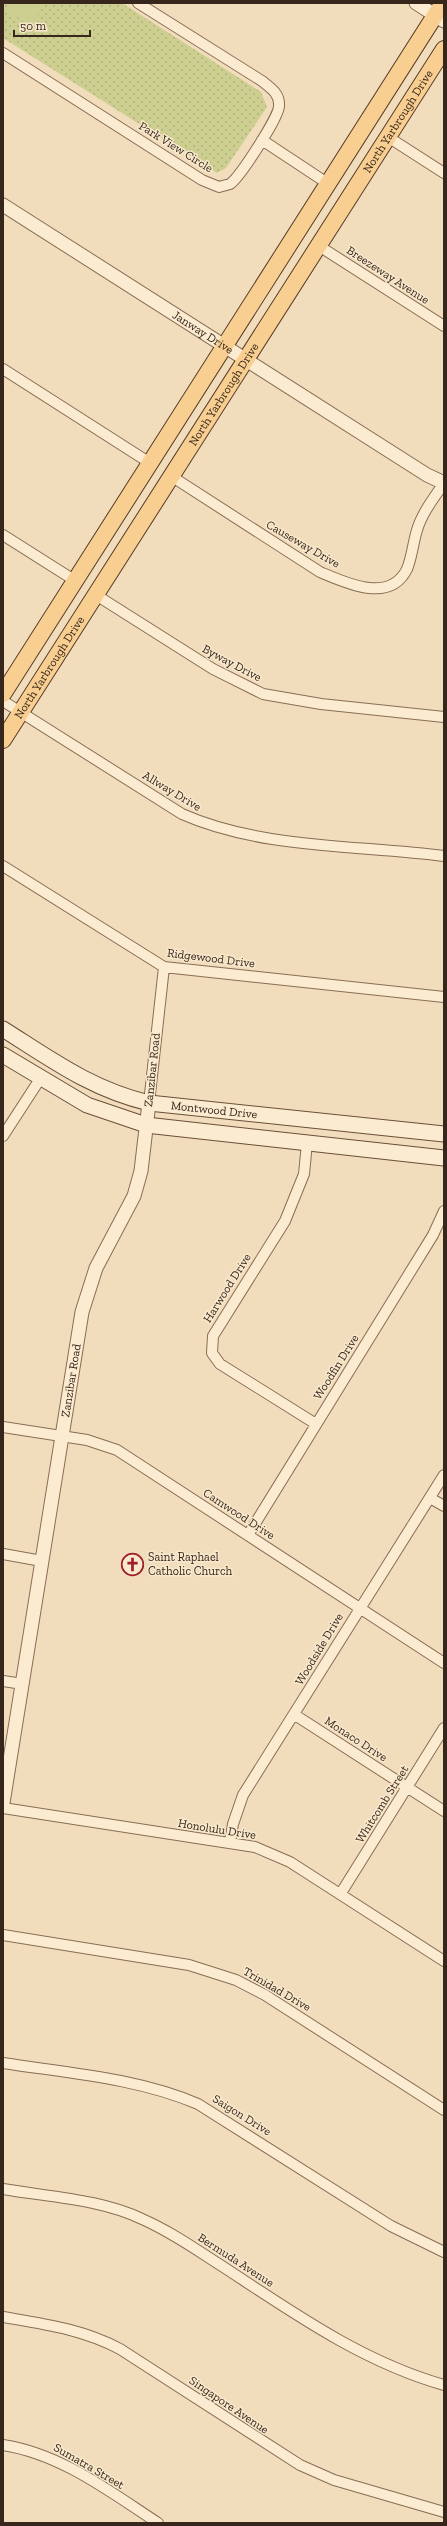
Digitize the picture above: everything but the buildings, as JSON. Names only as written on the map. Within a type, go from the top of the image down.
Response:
[{"type":"main road","name":"North Yarbrough Drive","points":[[3,694],[327,182],[441,13]]},
{"type":"main road","name":"North Yarbrough Drive","points":[[3,740],[444,49]]},
{"type":"main road","name":"Montwood Drive","points":[[3,1029],[90,1083],[117,1094],[149,1103],[444,1134]]},
{"type":"main road","name":"Montwood Drive","points":[[3,1055],[40,1079],[87,1105],[146,1125],[444,1158]]},
{"type":"street","name":"Park View Circle","points":[[3,53],[214,186],[227,186],[234,182],[262,140],[277,113],[279,105],[277,94],[273,89],[138,3]]},
{"type":"street","points":[[416,3],[441,13]]},
{"type":"street","points":[[388,137],[444,173]]},
{"type":"street","points":[[262,140],[327,182]]},
{"type":"street","name":"Janway Drive","points":[[3,205],[224,345],[245,360],[444,483]]},
{"type":"street","name":"Breezeway Avenue","points":[[319,246],[444,326]]},
{"type":"street","points":[[3,369],[150,463]]},
{"type":"street","name":"Causeway Drive","points":[[172,476],[320,572],[344,582],[374,588],[394,584],[403,575],[423,515],[444,483]]},
{"type":"street","points":[[3,535],[74,580]]},
{"type":"street","name":"Byway Drive","points":[[96,595],[213,669],[263,694],[321,704],[444,717]]},
{"type":"street","name":"Allway Drive","points":[[3,701],[182,814],[220,829],[255,836],[444,856]]},
{"type":"street","name":"Ridgewood Drive","points":[[3,866],[164,967],[444,997]]},
{"type":"street","name":"Zanzibar Road","points":[[3,1803],[23,1684],[60,1437],[86,1293],[96,1268],[134,1196],[141,1171],[164,967]]},
{"type":"street","points":[[3,1136],[40,1079]]},
{"type":"street","name":"Harwood Drive","points":[[307,1143],[304,1174],[295,1200],[285,1221],[213,1336],[212,1349],[220,1364],[316,1424]]},
{"type":"street","name":"Woodfin Drive","points":[[248,1535],[433,1235],[444,1210]]},
{"type":"street","name":"Camwood Drive","points":[[3,1427],[87,1440],[117,1450],[444,1663]]},
{"type":"street","name":"Woodside Drive","points":[[230,1842],[233,1824],[243,1795],[295,1715],[359,1609],[444,1474]]},
{"type":"street","points":[[430,1498],[444,1506]]},
{"type":"street","points":[[3,1554],[42,1561]]},
{"type":"street","points":[[3,1681],[23,1684]]},
{"type":"street","name":"Monaco Drive","points":[[295,1715],[444,1811]]},
{"type":"street","name":"Whitcomb Street","points":[[341,1894],[444,1728]]},
{"type":"street","name":"Honolulu Drive","points":[[3,1808],[255,1847],[273,1854],[341,1894],[444,1962]]},
{"type":"street","name":"Trinidad Drive","points":[[3,1935],[189,1965],[236,1980],[265,1995],[444,2110]]},
{"type":"street","name":"Saigon Drive","points":[[3,2063],[147,2086],[186,2098],[216,2113],[391,2226],[444,2252]]},
{"type":"street","name":"Bermuda Avenue","points":[[3,2189],[106,2206],[141,2218],[179,2238],[357,2351],[396,2369],[444,2385]]},
{"type":"street","name":"Singapore Avenue","points":[[3,2317],[60,2326],[100,2339],[120,2349],[300,2465],[334,2480],[444,2512]]},
{"type":"street","name":"Sumatra Street","points":[[3,2445],[26,2449],[57,2460],[158,2523]]},
{"type":"green space","points":[[3,3],[122,3],[261,92],[267,107],[226,168],[217,173],[3,38]]},
{"type":"green space","points":[[11,3],[45,3],[31,26],[7,10]]},
{"type":"place","name":"Saint Raphael Catholic Church","points":[[132,1564]]}]
